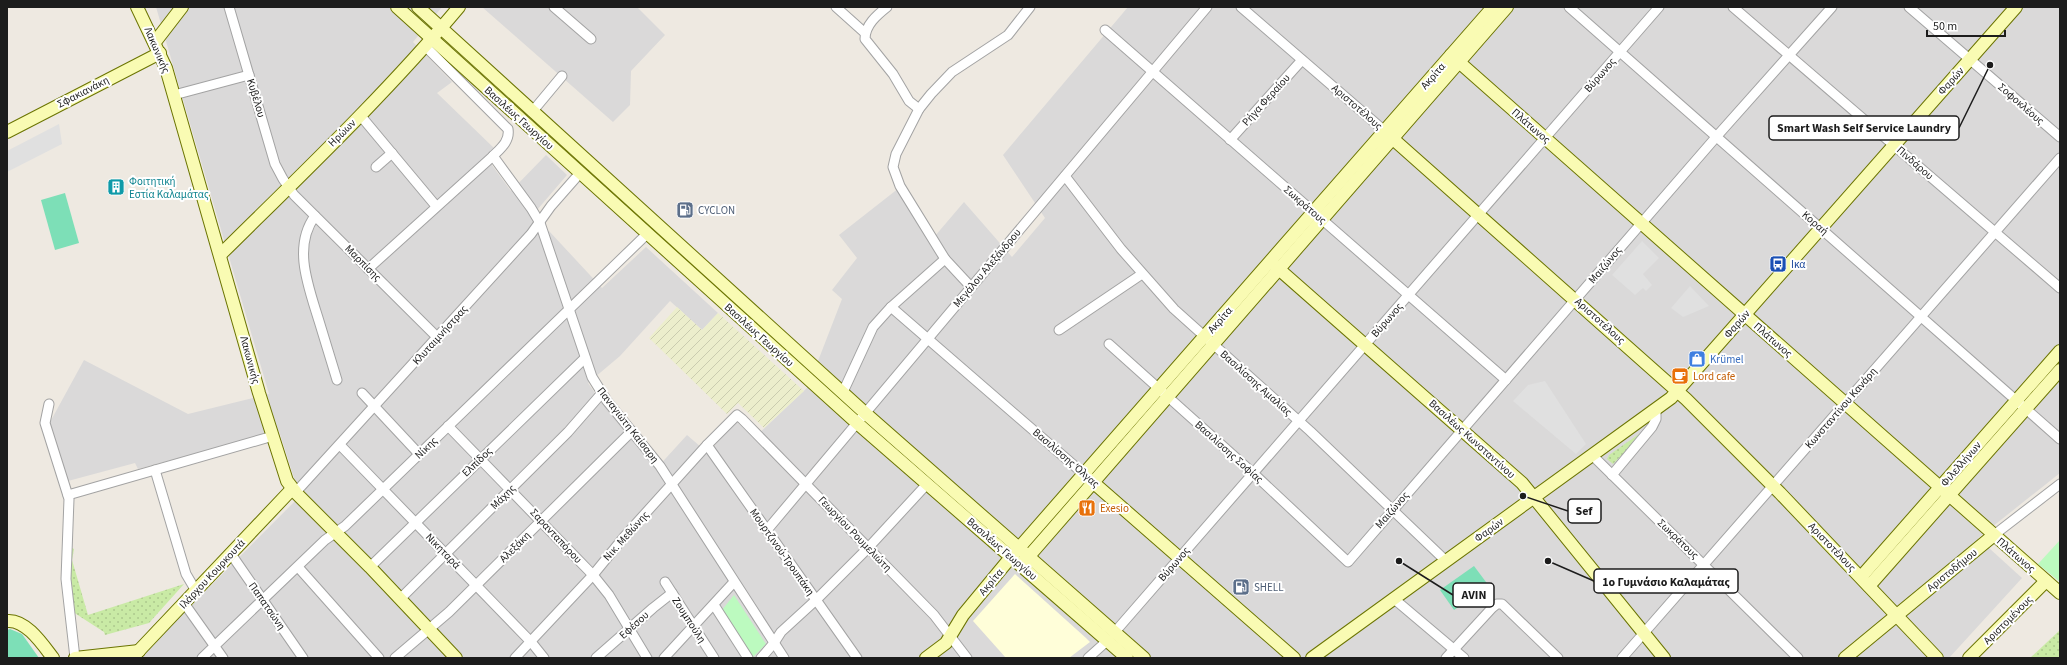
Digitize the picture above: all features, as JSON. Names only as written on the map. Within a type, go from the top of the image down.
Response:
[{"type":"main road","name":"Λακωνικής","points":[[137,7],[157,48],[174,95],[287,481],[294,491],[401,598],[456,658]]},
{"type":"main road","points":[[157,48],[182,7]]},
{"type":"main road","name":"Βασιλέως Γεωργίου","points":[[396,7],[428,43],[580,173],[857,423],[927,484],[1020,557]]},
{"type":"main road","name":"Βασιλέως Γεωργίου","points":[[418,7],[532,112],[843,392],[1020,557],[1110,636],[1144,658]]},
{"type":"main road","name":"Ηρώων","points":[[220,255],[360,115],[428,43],[458,7]]},
{"type":"main road","name":"Ακρίτα","points":[[1455,59],[1493,7]]},
{"type":"main road","name":"Ακρίτα","points":[[926,658],[943,646],[951,636],[963,614],[1020,557],[1455,59],[1507,7]]},
{"type":"main road","name":"Φαρών","points":[[1312,658],[1592,455],[1656,411],[1678,392],[2016,7]]},
{"type":"main road","name":"Σφακιανάκη","points":[[7,132],[157,48]]},
{"type":"main road","name":"Πλάτωνος","points":[[1455,59],[2060,593]]},
{"type":"main road","name":"Αριστοτέλους","points":[[1388,135],[1479,214],[1678,392],[1773,486],[1937,658]]},
{"type":"main road","name":"Βασιλέως Κωνσταντίνου","points":[[1274,265],[1519,480],[1664,658]]},
{"type":"main road","name":"Φιλελλήνων","points":[[1865,581],[2022,404],[2060,351]]},
{"type":"main road","name":"Φιλελλήνων","points":[[2022,404],[2060,370]]},
{"type":"main road","name":"Βασιλίσσης Όλγας","points":[[1089,478],[1294,658]]},
{"type":"main road","name":"Ιλάρχου Κουρκουτά","points":[[136,654],[231,554],[294,491]]},
{"type":"main road","name":"Αριστοδήμου","points":[[1845,658],[1994,535]]},
{"type":"main road","name":"Αριστομένους","points":[[1969,658],[2046,581]]},
{"type":"main road","points":[[8,621],[19,624],[29,631],[53,658]]},
{"type":"main road","name":"Βασιλέως Γεωργίου","points":[[1110,636],[1127,658]]},
{"type":"main road","points":[[75,658],[136,654]]},
{"type":"street","name":"Κυβέλου","points":[[229,7],[275,164],[288,187]]},
{"type":"street","points":[[554,7],[591,39]]},
{"type":"street","points":[[836,7],[865,33]]},
{"type":"street","points":[[887,7],[872,21],[865,33],[865,39],[890,70],[909,101],[919,109]]},
{"type":"street","points":[[971,287],[945,259],[900,186],[893,167],[896,154],[919,109],[952,72],[1008,35],[1030,7]]},
{"type":"street","name":"Μεγάλου Αλεξάνδρου","points":[[767,530],[1207,7]]},
{"type":"street","name":"Αριστοτέλους","points":[[1241,7],[1388,135]]},
{"type":"street","name":"Κοραή","points":[[1569,7],[1621,51],[2060,439]]},
{"type":"street","name":"Βύρωνος","points":[[1088,658],[1110,636],[1179,558],[1659,7]]},
{"type":"street","name":"Πινδάρου","points":[[1733,7],[2060,288]]},
{"type":"street","name":"Μαιζώνος","points":[[1348,562],[1392,509],[1576,300],[1641,223],[1832,7]]},
{"type":"street","name":"Σοφοκλέους","points":[[1909,7],[2060,137]]},
{"type":"street","name":"Σωκράτους","points":[[1105,30],[1506,380]]},
{"type":"street","points":[[368,269],[493,156],[507,141],[509,134],[508,129],[428,43]]},
{"type":"street","name":"Ρήγα Φεραίου","points":[[1230,140],[1302,60]]},
{"type":"street","points":[[174,95],[249,75]]},
{"type":"street","points":[[532,112],[562,76]]},
{"type":"street","points":[[360,115],[436,206]]},
{"type":"street","points":[[376,167],[392,153]]},
{"type":"street","name":"Παναγιώτη Καίσαρη","points":[[493,156],[532,208],[540,223],[592,377],[602,393],[650,452],[784,658]]},
{"type":"street","name":"Κωνσταντίνου Κανάρη","points":[[1622,658],[2060,158]]},
{"type":"street","name":"Κλυταιμνήστρας","points":[[294,491],[340,445],[438,338],[540,223],[551,206],[580,173]]},
{"type":"street","name":"Βασιλίσσης Αμαλίας","points":[[1065,176],[1142,274],[1174,309],[1299,421],[1446,561]]},
{"type":"street","name":"Μαρπίσης","points":[[288,187],[315,216],[438,338]]},
{"type":"street","points":[[315,216],[307,228],[305,238],[304,267],[308,285],[337,380]]},
{"type":"street","name":"Νίκης","points":[[202,658],[298,567],[335,533],[345,526],[647,234]]},
{"type":"street","points":[[843,392],[873,327],[891,307],[945,259]]},
{"type":"street","points":[[1060,330],[1142,274]]},
{"type":"street","name":"Βασιλίσσης Όλγας","points":[[891,307],[1089,478]]},
{"type":"street","name":"Βασιλίσσης Σοφίας","points":[[1109,344],[1253,473],[1348,562]]},
{"type":"street","name":"Ελπίδος","points":[[370,567],[585,358]]},
{"type":"street","points":[[362,393],[420,454]]},
{"type":"street","name":"Μάχης","points":[[401,598],[568,432],[602,393]]},
{"type":"street","points":[[49,404],[45,423],[68,495],[66,579],[75,658]]},
{"type":"street","points":[[1612,475],[1652,427],[1656,419],[1656,411]]},
{"type":"street","name":"Νικ. Μεθώνης","points":[[516,658],[532,643],[593,575],[624,537],[736,415]]},
{"type":"street","name":"Γεωργίου Ρουμελιώτη","points":[[736,415],[742,419],[934,615],[967,658]]},
{"type":"street","name":"Σαρανταπόρου","points":[[448,426],[542,520],[593,575],[609,595],[647,658]]},
{"type":"street","name":"Αλεξάκη","points":[[395,658],[430,629],[476,586],[632,431]]},
{"type":"street","points":[[68,495],[273,436]]},
{"type":"street","name":"Νικηταρά","points":[[340,445],[532,643],[544,658]]},
{"type":"street","name":"Μουρτζινού-Τρουπάκη","points":[[707,445],[857,658]]},
{"type":"street","name":"Σωκράτους","points":[[1592,455],[1798,658]]},
{"type":"street","points":[[156,470],[186,574],[196,591]]},
{"type":"street","points":[[762,658],[781,632],[816,600],[868,548],[927,484]]},
{"type":"street","name":"Αριστοδήμου","points":[[1994,535],[2060,484]]},
{"type":"street","name":"Παπατσώνη","points":[[231,554],[303,658]]},
{"type":"street","points":[[298,567],[379,658]]},
{"type":"street","name":"Ζουμπούλη","points":[[665,582],[714,658]]},
{"type":"street","points":[[664,658],[734,582]]},
{"type":"street","name":"Εφέσου","points":[[596,658],[672,594]]},
{"type":"street","points":[[1393,598],[1464,658]]},
{"type":"street","points":[[184,604],[223,658]]},
{"type":"street","points":[[1446,658],[1492,608],[1497,604],[1502,604],[1508,608],[1558,658]]},
{"type":"street","points":[[714,605],[748,658]]},
{"type":"shaded area","points":[[156,7],[442,7],[413,42],[452,82],[437,93],[495,149],[486,157],[511,191],[546,155],[567,175],[531,217],[539,236],[549,231],[602,288],[646,247],[718,313],[702,330],[670,301],[620,356],[588,383],[601,402],[656,469],[687,435],[708,453],[736,421],[754,438],[827,369],[818,361],[842,299],[832,290],[857,258],[839,235],[899,188],[929,243],[964,202],[1012,257],[1045,218],[1003,155],[1128,7],[2060,7],[2060,473],[1978,538],[2022,578],[1949,658],[142,658],[159,638],[305,491],[295,481],[279,431],[138,469],[135,463],[68,481],[49,424],[84,360],[188,414],[269,394]]},
{"type":"shaded area","points":[[482,7],[637,7],[665,35],[631,71],[630,105],[613,122]]},
{"type":"shaded area","points":[[59,124],[62,144],[7,172],[7,151]]},
{"type":"shaded area","points":[[1642,241],[1659,258],[1643,274],[1652,285],[1646,291],[1643,288],[1635,295],[1612,275]]},
{"type":"shaded area","points":[[1690,286],[1709,306],[1683,317],[1671,308]]},
{"type":"shaded area","points":[[677,307],[702,330],[718,313],[804,391],[764,428],[738,403],[727,414],[649,338]]},
{"type":"shaded area","points":[[1545,381],[1586,444],[1576,454],[1513,401],[1528,385]]},
{"type":"shaded area","points":[[1015,574],[1090,642],[1069,658],[1006,658],[973,621]]},
{"type":"green space","points":[[65,193],[79,243],[55,250],[41,200]]},
{"type":"green space","points":[[1639,434],[1640,436],[1613,464],[1607,459],[1609,455]]},
{"type":"green space","points":[[2060,540],[2060,582],[2038,564]]},
{"type":"green space","points":[[72,548],[74,549],[72,560],[88,615],[184,584],[149,623],[105,635],[104,632],[73,612],[70,596],[70,564]]},
{"type":"green space","points":[[1474,566],[1489,586],[1454,610],[1440,590]]},
{"type":"green space","points":[[734,595],[766,644],[753,657],[722,610]]},
{"type":"green space","points":[[10,629],[22,634],[39,658],[7,658],[7,630]]},
{"type":"green space","points":[[2060,630],[2060,658],[2030,658]]},
{"type":"place","name":"Smart Wash Self Service Laundry","points":[[1990,65]]},
{"type":"place","name":"Φοιτητική Εστία Καλαμάτας","points":[[116,187]]},
{"type":"place","name":"CYCLON","points":[[685,210]]},
{"type":"place","name":"Ικα","points":[[1778,264]]},
{"type":"place","name":"Krümel","points":[[1697,359]]},
{"type":"place","name":"Lord cafe","points":[[1680,376]]},
{"type":"place","name":"Sef","points":[[1523,496]]},
{"type":"place","name":"Exesio","points":[[1087,508]]},
{"type":"place","name":"AVIN","points":[[1399,561]]},
{"type":"place","name":"1ο Γυμνάσιο Καλαμάτας","points":[[1548,561]]},
{"type":"place","name":"SHELL","points":[[1241,587]]}]
